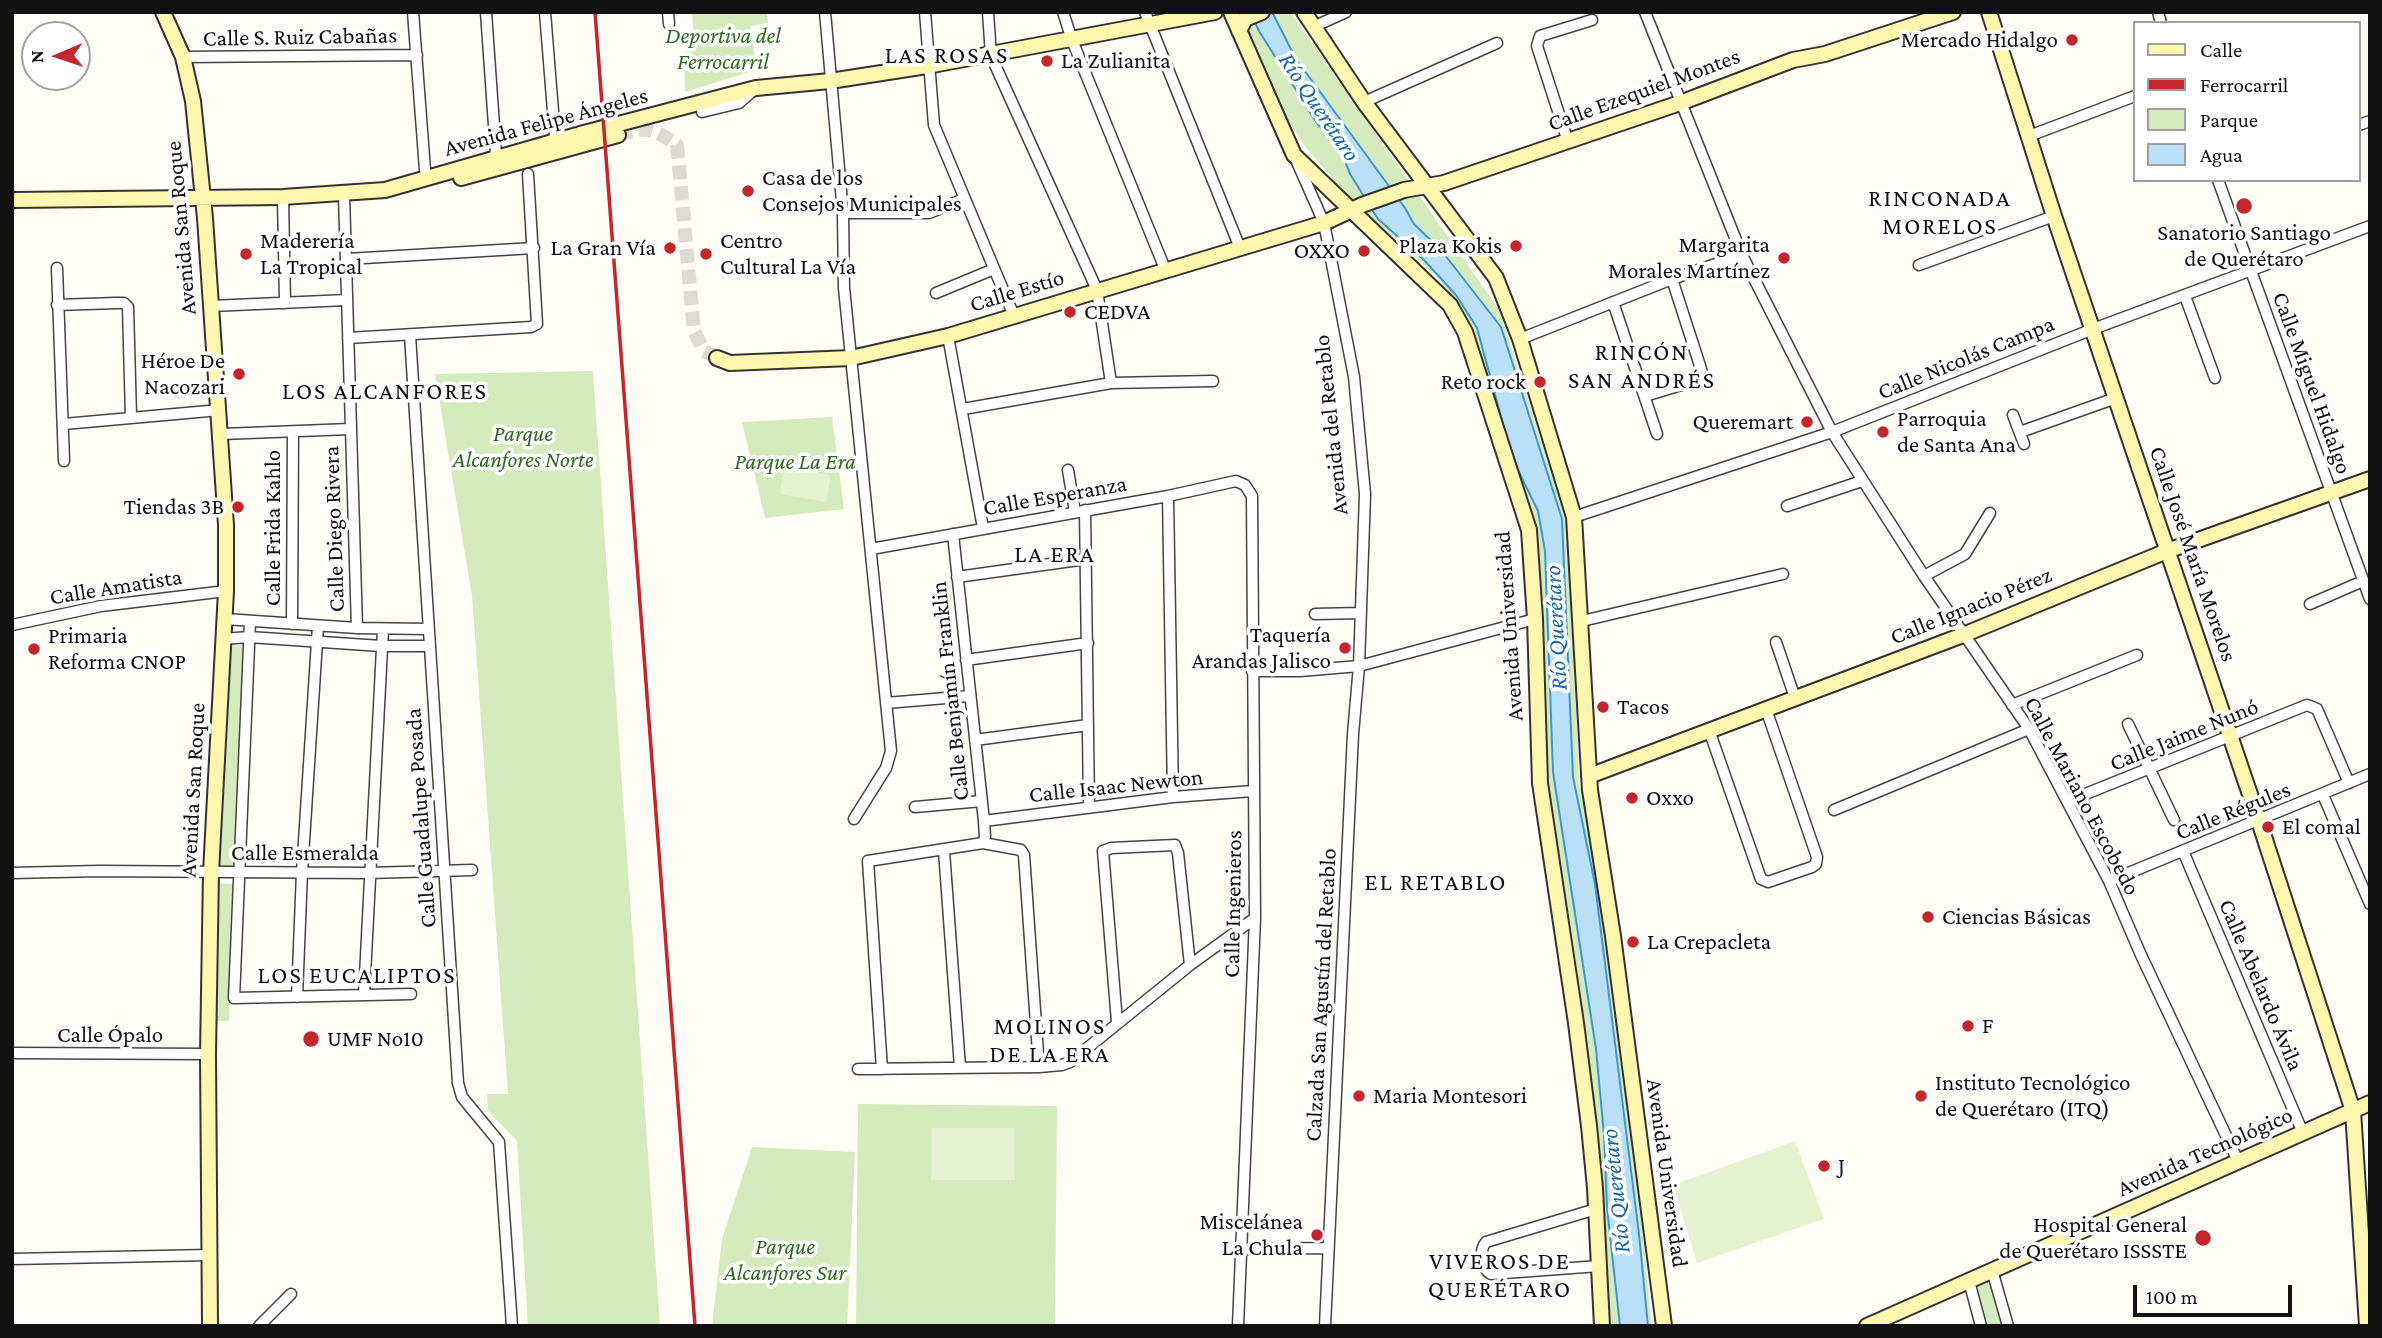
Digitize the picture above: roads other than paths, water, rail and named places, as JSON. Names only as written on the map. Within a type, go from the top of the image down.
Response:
[{"type":"street","name":"Avenida San Roque","points":[[163,12],[183,57],[193,102],[204,197],[222,434],[226,526],[225,619],[211,872],[208,1054],[210,1326]]},
{"type":"street","points":[[413,12],[425,170]]},
{"type":"street","points":[[485,12],[496,154]]},
{"type":"street","points":[[545,12],[555,136]]},
{"type":"street","points":[[668,12],[669,24]]},
{"type":"street","points":[[825,12],[843,213],[844,288],[891,751],[890,761],[854,819]]},
{"type":"street","points":[[925,12],[934,125],[1014,316]]},
{"type":"street","points":[[988,12],[990,56],[1097,290],[1111,383]]},
{"type":"street","points":[[1063,12],[1165,269]]},
{"type":"street","name":"Avenida Felipe Ángeles","points":[[13,197],[283,197],[384,190],[756,88],[830,81],[990,56],[1072,40],[1148,19],[1215,12]]},
{"type":"street","name":"Avenida Universidad","points":[[1231,12],[1294,155],[1356,207],[1450,305],[1465,332],[1529,530],[1535,619],[1540,783],[1583,1074],[1596,1209],[1602,1326]]},
{"type":"street","name":"Avenida Universidad","points":[[1304,12],[1364,102],[1496,278],[1520,339],[1574,517],[1589,776],[1613,936],[1664,1326]]},
{"type":"street","points":[[1313,27],[1346,12]]},
{"type":"street","name":"Calle Mariano Escobedo","points":[[1645,12],[1742,255],[1832,432],[1963,635],[2029,729],[2109,881],[2238,1161]]},
{"type":"street","name":"Calle Ezequiel Montes","points":[[1356,207],[1405,190],[1439,185],[1680,103],[1793,60],[1825,54],[1953,12]]},
{"type":"street","name":"Calle José María Morelos","points":[[1989,12],[2054,216],[2259,821],[2353,1111],[2367,1326]]},
{"type":"street","points":[[1239,31],[1243,22],[1255,15]]},
{"type":"street","points":[[1148,19],[1240,248]]},
{"type":"street","points":[[1568,142],[1538,40],[1540,36],[1591,20]]},
{"type":"street","points":[[1364,102],[1497,43]]},
{"type":"street","name":"Calle S. Ruiz Cabañas","points":[[183,57],[417,55]]},
{"type":"street","points":[[702,112],[739,103],[756,88]]},
{"type":"street","points":[[2029,136],[2134,96]]},
{"type":"street","name":"Avenida Felipe Ángeles","points":[[326,194],[382,199],[618,135]]},
{"type":"street","name":"Avenida del Retablo","points":[[1294,155],[1324,223],[1354,377],[1365,494],[1359,666]]},
{"type":"street","points":[[348,338],[531,327],[537,324],[528,174]]},
{"type":"street","name":"Calle Miguel Hidalgo","points":[[2219,182],[2370,599]]},
{"type":"street","name":"Calle Diego Rivera","points":[[344,196],[357,628]]},
{"type":"street","points":[[283,197],[285,303]]},
{"type":"street","points":[[843,213],[929,213],[964,199]]},
{"type":"street","points":[[1324,223],[1356,207]]},
{"type":"street","points":[[1919,265],[2054,216]]},
{"type":"street","name":"Calle Estío","points":[[717,358],[730,363],[851,358],[948,335],[1324,223]]},
{"type":"street","name":"Calle Nicolás Campa","points":[[1574,517],[1832,432],[2093,329],[2370,226]]},
{"type":"street","points":[[347,259],[534,248]]},
{"type":"street","points":[[1520,339],[1672,279],[1742,255]]},
{"type":"street","points":[[57,268],[64,461]]},
{"type":"street","points":[[936,293],[994,269]]},
{"type":"street","points":[[1645,396],[1701,379],[1702,372],[1672,279]]},
{"type":"street","points":[[2185,296],[2216,378]]},
{"type":"street","points":[[211,306],[347,300]]},
{"type":"street","points":[[1613,302],[1657,434]]},
{"type":"street","points":[[57,305],[124,303],[128,307],[131,418]]},
{"type":"street","name":"Calle Guadalupe Posada","points":[[410,335],[458,1083],[462,1097],[499,1142],[512,1326]]},
{"type":"street","points":[[948,335],[984,528]]},
{"type":"street","points":[[963,409],[1111,383],[1213,381]]},
{"type":"street","points":[[2020,432],[2116,398]]},
{"type":"street","points":[[64,424],[220,410]]},
{"type":"street","points":[[2013,415],[2024,444]]},
{"type":"street","name":"Calle Diego Rivera","points":[[222,434],[350,429]]},
{"type":"street","name":"Calle Frida Kahlo","points":[[292,624],[293,432]]},
{"type":"street","points":[[1068,470],[1080,511],[1086,559],[1089,806]]},
{"type":"street","name":"Calle Ignacio Pérez","points":[[1589,776],[1963,635],[2167,551],[2370,479]]},
{"type":"street","name":"Calle Esperanza","points":[[871,548],[1168,496],[1236,481],[1245,485]]},
{"type":"street","points":[[1787,506],[1862,481]]},
{"type":"street","name":"Calle Ingenieros","points":[[1238,1326],[1255,918],[1252,496],[1245,485]]},
{"type":"street","points":[[1168,496],[1173,797]]},
{"type":"street","points":[[1924,576],[1965,554],[1990,513]]},
{"type":"street","name":"Calle Benjamín Franklin","points":[[953,534],[984,821],[983,843]]},
{"type":"street","points":[[957,577],[1086,559]]},
{"type":"street","points":[[1581,621],[1783,574]]},
{"type":"street","points":[[2310,604],[2363,581]]},
{"type":"street","name":"Calle Amatista","points":[[12,625],[101,606],[226,591]]},
{"type":"street","points":[[1315,614],[1361,613]]},
{"type":"street","points":[[225,619],[357,628],[428,629]]},
{"type":"street","points":[[1252,671],[1300,671],[1359,666],[1535,619]]},
{"type":"street","points":[[250,622],[234,998],[411,994]]},
{"type":"street","points":[[297,997],[318,626]]},
{"type":"street","points":[[364,995],[383,629]]},
{"type":"street","points":[[223,639],[249,637],[381,646],[429,646]]},
{"type":"street","points":[[1776,642],[1795,698]]},
{"type":"street","points":[[966,660],[1088,643]]},
{"type":"street","points":[[2012,705],[2137,655]]},
{"type":"street","name":"Calzada San Agustín del Retablo","points":[[1325,1326],[1353,734],[1359,666]]},
{"type":"street","points":[[886,703],[970,696]]},
{"type":"street","name":"Calle Jaime Nunó","points":[[2068,801],[2231,738],[2307,705],[2316,709],[2349,783]]},
{"type":"street","points":[[1709,730],[1761,879],[1768,882],[1812,867],[1816,864],[1817,857],[1766,709]]},
{"type":"street","points":[[2128,724],[2174,820]]},
{"type":"street","points":[[975,740],[1088,725]]},
{"type":"street","points":[[1834,810],[2029,729]]},
{"type":"street","name":"Calle Régules","points":[[2109,881],[2370,774]]},
{"type":"street","name":"Calle Isaac Newton","points":[[984,821],[1089,806],[1253,792]]},
{"type":"street","points":[[2323,795],[2370,904]]},
{"type":"street","points":[[915,807],[982,801]]},
{"type":"street","points":[[882,1069],[868,861],[983,843],[1013,847],[1021,850],[1024,855],[1039,1067]]},
{"type":"street","points":[[1117,1022],[1103,851],[1111,848],[1175,845],[1190,965]]},
{"type":"street","points":[[944,850],[960,1067]]},
{"type":"street","name":"Calle Abelardo Ávila","points":[[2183,852],[2303,1133]]},
{"type":"street","name":"Calle Esmeralda","points":[[12,873],[239,874],[472,870]]},
{"type":"street","points":[[858,1069],[1039,1067],[1070,1062],[1190,965],[1255,918]]},
{"type":"street","name":"Calle Ópalo","points":[[12,1054],[208,1054]]},
{"type":"street","name":"Avenida Tecnológico","points":[[1867,1326],[2370,1104]]},
{"type":"street","points":[[1596,1209],[1486,1242],[1482,1249],[1483,1266],[1491,1274],[1599,1266]]},
{"type":"street","points":[[1240,1249],[1328,1248]]},
{"type":"street","points":[[12,1259],[210,1255]]},
{"type":"street","points":[[1993,1270],[2008,1326]]},
{"type":"street","points":[[1969,1281],[1981,1326]]},
{"type":"street","points":[[259,1326],[291,1294]]},
{"type":"water","name":"Río Querétaro","points":[[1250,12],[1272,12],[1296,59],[1414,224],[1441,250],[1501,327],[1562,519],[1573,777],[1595,884],[1648,1326],[1620,1326],[1607,1208],[1596,1049],[1553,772],[1545,551],[1538,511],[1519,472],[1506,435],[1477,328],[1456,295],[1423,259],[1378,219],[1350,174],[1341,150],[1316,122]]},
{"type":"tunnel","points":[[618,135],[649,130],[677,145],[694,331],[704,351],[717,358]]},
{"type":"railway","points":[[595,12],[695,1326]]},
{"type":"place","name":"Mercado Hidalgo","points":[[2072,40]]},
{"type":"place","name":"La Zulianita","points":[[1047,61]]},
{"type":"place","name":"Casa de los Consejos Municipales","points":[[748,191]]},
{"type":"place","name":"Sanatorio Santiago de Querétaro","points":[[2244,206]]},
{"type":"place","name":"Plaza Kokis","points":[[1516,246]]},
{"type":"place","name":"La Gran Vía","points":[[670,248]]},
{"type":"place","name":"OXXO","points":[[1364,251]]},
{"type":"place","name":"Maderería La Tropical","points":[[246,254]]},
{"type":"place","name":"Centro Cultural La Vía","points":[[706,254]]},
{"type":"place","name":"Margarita Morales Martínez","points":[[1784,258]]},
{"type":"place","name":"CEDVA","points":[[1070,312]]},
{"type":"place","name":"Héroe De Nacozari","points":[[239,374]]},
{"type":"place","name":"Reto rock","points":[[1540,382]]},
{"type":"place","name":"Queremart","points":[[1807,422]]},
{"type":"place","name":"Parroquia de Santa Ana","points":[[1883,432]]},
{"type":"place","name":"Tiendas 3B","points":[[238,507]]},
{"type":"place","name":"Taquería Arandas Jalisco","points":[[1345,648]]},
{"type":"place","name":"Primaria Reforma CNOP","points":[[34,649]]},
{"type":"place","name":"Tacos","points":[[1603,707]]},
{"type":"place","name":"Oxxo","points":[[1632,798]]},
{"type":"place","name":"El comal","points":[[2268,827]]},
{"type":"place","name":"Ciencias Básicas","points":[[1928,917]]},
{"type":"place","name":"La Crepacleta","points":[[1633,942]]},
{"type":"place","name":"F","points":[[1968,1026]]},
{"type":"place","name":"UMF No10","points":[[311,1039]]},
{"type":"place","name":"Maria Montesori","points":[[1359,1096]]},
{"type":"place","name":"Instituto Tecnológico de Querétaro (ITQ)","points":[[1921,1096]]},
{"type":"place","name":"J","points":[[1824,1166]]},
{"type":"place","name":"Miscelánea La Chula","points":[[1317,1235]]},
{"type":"place","name":"Hospital General de Querétaro ISSSTE","points":[[2203,1238]]},
{"type":"district","name":"LAS ROSAS","points":[[947,56]]},
{"type":"district","name":"RINCONADA MORELOS","points":[[1940,213]]},
{"type":"district","name":"RINCÓN SAN ANDRÉS","points":[[1642,367]]},
{"type":"district","name":"LOS ALCANFORES","points":[[385,392]]},
{"type":"district","name":"LA ERA","points":[[1055,555]]},
{"type":"district","name":"EL RETABLO","points":[[1436,883]]},
{"type":"district","name":"LOS EUCALIPTOS","points":[[357,976]]},
{"type":"district","name":"MOLINOS DE LA ERA","points":[[1050,1041]]},
{"type":"district","name":"VIVEROS DE QUERÉTARO","points":[[1500,1276]]},
{"type":"park label","name":"Deportiva del Ferrocarril","points":[[723,49]]},
{"type":"park label","name":"Parque Alcanfores Norte","points":[[523,447]]},
{"type":"park label","name":"Parque La Era","points":[[795,462]]},
{"type":"park label","name":"Parque Alcanfores Sur","points":[[785,1260]]}]
